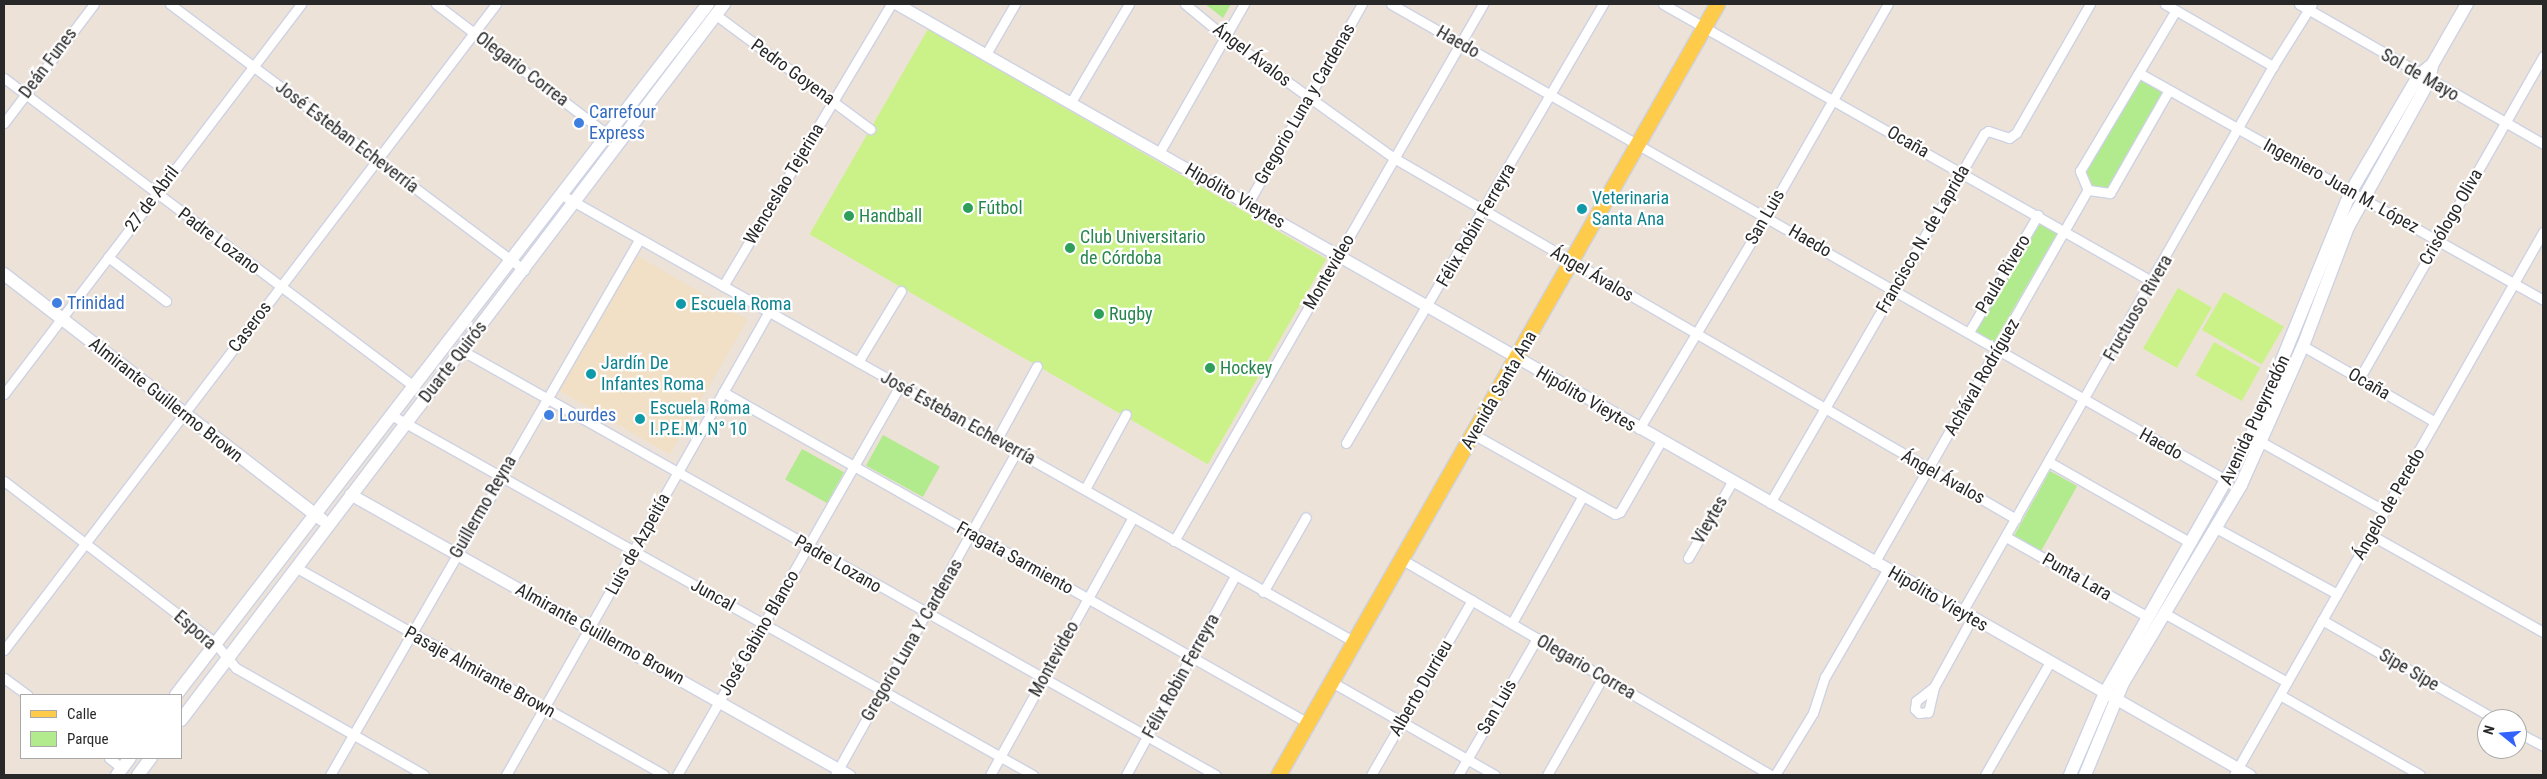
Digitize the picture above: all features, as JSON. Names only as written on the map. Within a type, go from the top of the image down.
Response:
[{"type":"main road","name":"Duarte Quirós","points":[[177,694],[708,8],[724,4]]},
{"type":"main road","name":"Avenida Santa Ana","points":[[1278,775],[1717,4]]},
{"type":"main road","name":"Avenida Pueyrredón","points":[[2070,775],[2148,617],[2228,481],[2256,439],[2350,193],[2424,78],[2467,4]]},
{"type":"main road","name":"Duarte Quirós","points":[[182,719],[228,661],[350,494],[574,203],[708,8]]},
{"type":"main road","name":"Avenida Pueyrredón","points":[[2085,775],[2110,696],[2216,528],[2256,439],[2303,346],[2361,199],[2424,78]]},
{"type":"main road","name":"Almirante Guillermo Brown","points":[[4,274],[328,525]]},
{"type":"main road","points":[[138,775],[151,759]]},
{"type":"street","name":"Deán Funes","points":[[4,123],[94,4]]},
{"type":"street","name":"José Esteban Echeverría","points":[[170,4],[524,270]]},
{"type":"street","name":"27 de Abril","points":[[4,394],[301,4]]},
{"type":"street","name":"Olegario Correa","points":[[436,4],[608,135]]},
{"type":"street","name":"Caseros","points":[[4,650],[496,4]]},
{"type":"street","name":"Wenceslao Tejerina","points":[[723,286],[891,4]]},
{"type":"street","name":"Hipólito Vieytes","points":[[897,4],[1248,203],[1516,359],[2110,696],[2236,772],[2250,775]]},
{"type":"street","points":[[986,54],[1015,4]]},
{"type":"street","points":[[1071,102],[1129,4]]},
{"type":"street","name":"Ángel Ávalos","points":[[1185,4],[1225,37],[1394,158],[2016,519]]},
{"type":"street","points":[[1159,154],[1244,4]]},
{"type":"street","name":"Gregorio Luna y Cardenas","points":[[1248,203],[1310,98],[1362,4]]},
{"type":"street","name":"Haedo","points":[[1391,4],[1550,96],[1767,215],[2085,401],[2228,481]]},
{"type":"street","name":"Montevideo","points":[[1174,540],[1483,4]]},
{"type":"street","name":"Félix Robin Ferreyra","points":[[1346,444],[1428,307],[1603,4]]},
{"type":"street","name":"Ocaña","points":[[1663,4],[2038,215],[2153,282]]},
{"type":"street","name":"San Luis","points":[[1639,429],[1767,215],[1888,4]]},
{"type":"street","name":"Francisco N. de Laprida","points":[[1770,503],[1984,134],[1988,131],[2010,138],[2016,133],[2090,4]]},
{"type":"street","points":[[2165,4],[2273,66]]},
{"type":"street","name":"Sol de Mayo","points":[[2298,4],[2310,7],[2424,78],[2543,144]]},
{"type":"street","name":"Fructuoso Rivera","points":[[1934,687],[2006,537],[2153,282],[2273,66],[2310,7]]},
{"type":"street","name":"Pedro Goyena","points":[[708,8],[870,128]]},
{"type":"street","points":[[2169,90],[2110,193],[2088,190],[2080,171],[2176,10]]},
{"type":"street","name":"Crisólogo Oliva","points":[[2359,379],[2543,56]]},
{"type":"street","name":"Ingeniero Juan M. López","points":[[2139,73],[2543,300]]},
{"type":"street","name":"Padre Lozano","points":[[4,78],[415,387]]},
{"type":"street","name":"Achával Rodríguez","points":[[1874,563],[2088,190]]},
{"type":"street","name":"José Esteban Echeverría","points":[[562,195],[997,439],[1263,592],[1353,641]]},
{"type":"street","name":"Paula Rivero","points":[[1969,332],[2038,215]]},
{"type":"street","name":"Ángelo de Peredo","points":[[2236,772],[2543,232]]},
{"type":"street","name":"Guillermo Reyna","points":[[330,775],[410,632],[640,240]]},
{"type":"street","points":[[108,257],[166,302]]},
{"type":"street","points":[[858,362],[901,291]]},
{"type":"street","name":"Luis de Azpeitía","points":[[506,775],[591,628],[768,312]]},
{"type":"street","name":"Ocaña","points":[[2303,346],[2435,422]]},
{"type":"street","name":"Padre Lozano","points":[[461,350],[927,615],[1216,775]]},
{"type":"street","points":[[997,439],[1037,366]]},
{"type":"street","name":"José Gabino Blanco","points":[[677,775],[900,386]]},
{"type":"street","name":"Fragata Sarmiento","points":[[723,392],[854,468],[1308,723]]},
{"type":"street","points":[[1085,489],[1126,414]]},
{"type":"street","name":"Juncal","points":[[393,416],[1033,775]]},
{"type":"street","points":[[1473,434],[1615,514],[1620,512],[1660,441]]},
{"type":"street","points":[[2256,439],[2385,511]]},
{"type":"street","name":"Gregorio Luna Y Cardenas","points":[[836,772],[927,615],[1017,451]]},
{"type":"street","points":[[2049,462],[2191,543]]},
{"type":"street","name":"Espora","points":[[4,481],[86,542],[215,643],[228,661],[424,775]]},
{"type":"street","name":"Vieytes","points":[[1688,558],[1732,482]]},
{"type":"street","name":"Almirante Guillermo Brown","points":[[350,494],[719,701],[836,772],[849,775]]},
{"type":"street","points":[[1512,623],[1582,497]]},
{"type":"street","points":[[1263,592],[1306,516]]},
{"type":"street","name":"Montevideo","points":[[990,775],[1133,517]]},
{"type":"street","points":[[2216,528],[2337,594]]},
{"type":"street","points":[[2371,536],[2543,632]]},
{"type":"street","name":"Punta Lara","points":[[2006,537],[2148,617]]},
{"type":"street","name":"Olegario Correa","points":[[1401,559],[1773,775]]},
{"type":"street","name":"Pasaje Almirante Brown","points":[[297,568],[664,775]]},
{"type":"street","points":[[1773,775],[1813,713],[1825,677],[1887,570]]},
{"type":"street","name":"Félix Robin Ferreyra","points":[[1126,775],[1235,576]]},
{"type":"street","name":"Alberto Durrieu","points":[[1371,775],[1472,600]]},
{"type":"street","points":[[2164,613],[2287,682]]},
{"type":"street","name":"Sipe Sipe","points":[[2322,620],[2478,709]]},
{"type":"street","name":"San Luis","points":[[1458,775],[1536,638]]},
{"type":"street","points":[[1985,775],[2050,662]]},
{"type":"street","points":[[1547,775],[1603,677]]},
{"type":"street","points":[[4,678],[26,694]]},
{"type":"street","points":[[1330,682],[1495,775]]},
{"type":"street","points":[[2280,695],[2420,775]]},
{"type":"street","points":[[2527,737],[2543,746]]},
{"type":"street","points":[[111,759],[123,767]]},
{"type":"shaded area","points":[[636,255],[748,320],[670,455],[558,390]]},
{"type":"green space","points":[[1205,4],[1231,4],[1223,18]]},
{"type":"green space","name":"Club Universitario de Córdoba","points":[[928,29],[1326,259],[1208,464],[810,234]]},
{"type":"green space","points":[[2140,75],[2166,90],[2109,190],[2090,188],[2084,171]]},
{"type":"green space","points":[[2038,222],[2057,233],[1994,342],[1975,331]]},
{"type":"green space","points":[[2178,288],[2212,308],[2177,368],[2143,349]]},
{"type":"green space","points":[[2224,292],[2284,326],[2262,365],[2202,330]]},
{"type":"green space","points":[[2214,342],[2260,368],[2242,401],[2196,375]]},
{"type":"green space","points":[[883,435],[940,467],[923,497],[866,466]]},
{"type":"green space","points":[[802,449],[844,472],[827,503],[785,480]]},
{"type":"green space","points":[[2050,471],[2077,486],[2041,551],[2014,536]]},
{"type":"place","name":"Carrefour Express","points":[[579,123]]},
{"type":"place","name":"Fútbol","points":[[968,208]]},
{"type":"place","name":"Veterinaria Santa Ana","points":[[1582,209]]},
{"type":"place","name":"Handball","points":[[849,216]]},
{"type":"place","name":"Club Universitario de Córdoba","points":[[1070,248]]},
{"type":"place","name":"Trinidad","points":[[57,303]]},
{"type":"place","name":"Escuela Roma","points":[[681,304]]},
{"type":"place","name":"Rugby","points":[[1099,314]]},
{"type":"place","name":"Hockey","points":[[1210,368]]},
{"type":"place","name":"Jardín De Infantes Roma","points":[[591,374]]},
{"type":"place","name":"Lourdes","points":[[549,415]]},
{"type":"place","name":"Escuela Roma I.P.E.M. N° 10","points":[[640,419]]}]
